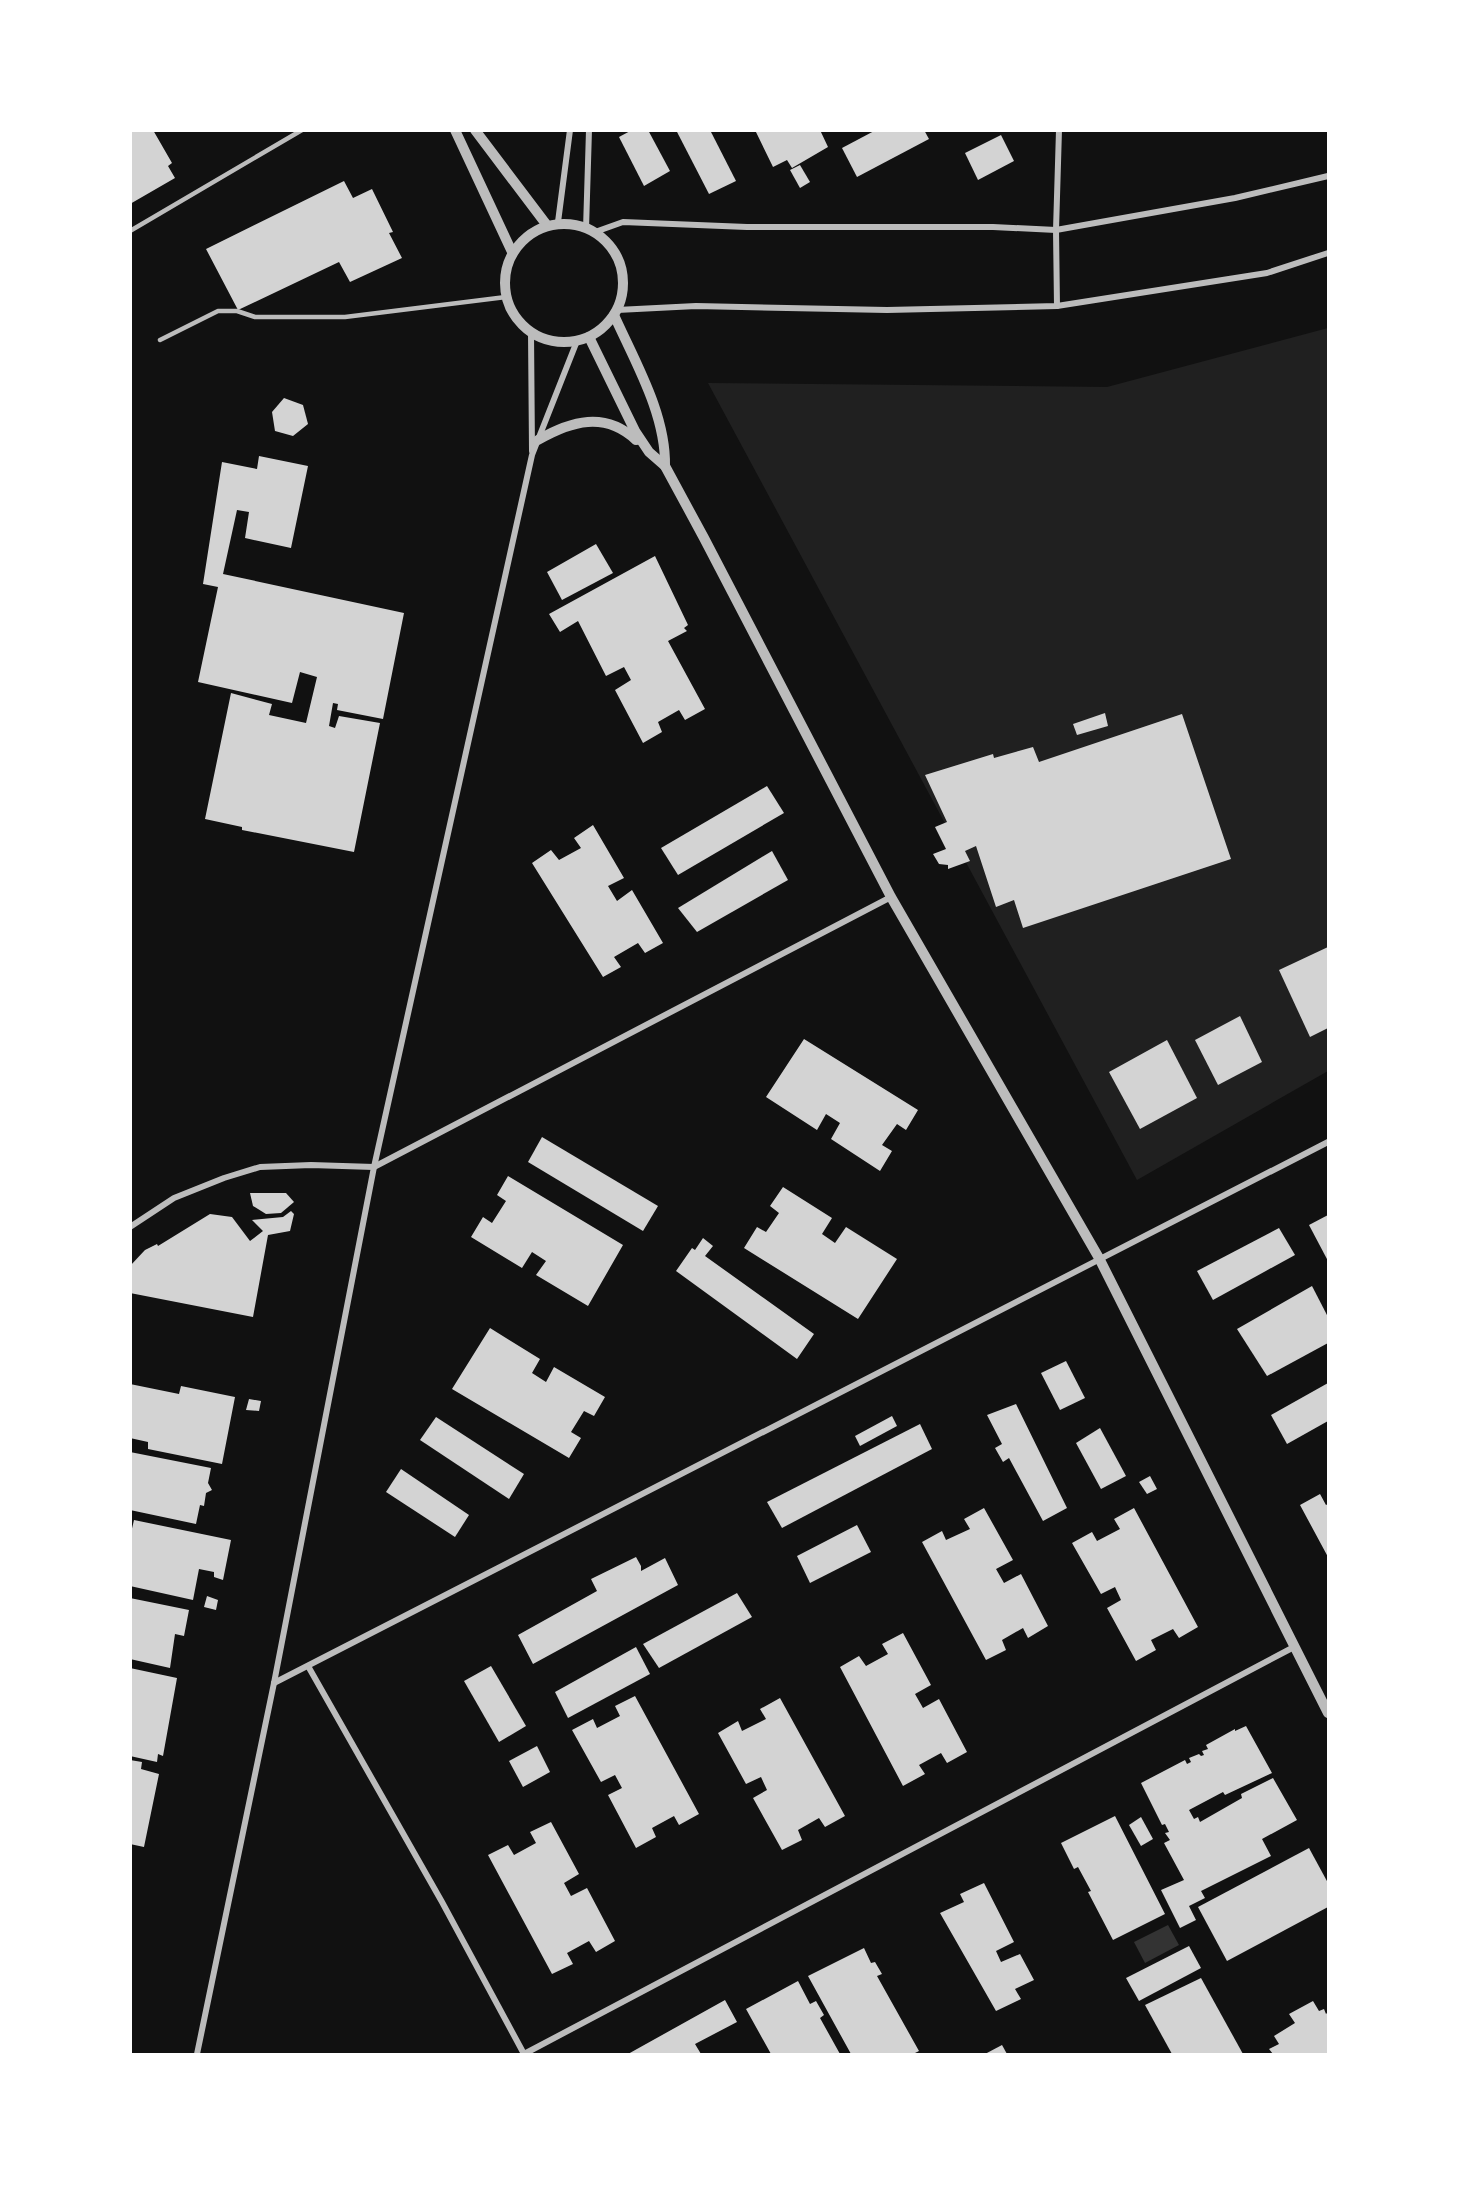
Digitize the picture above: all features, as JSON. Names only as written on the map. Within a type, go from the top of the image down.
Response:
[{"type":"street","points":[[455,130],[512,252]]},
{"type":"street","points":[[475,130],[546,224]]},
{"type":"street","points":[[558,222],[570,130]]},
{"type":"street","points":[[589,130],[591,230]]},
{"type":"street","points":[[1057,306],[1056,230],[1059,130]]},
{"type":"street","points":[[591,230],[623,222],[747,227],[993,227],[1056,230],[1235,198],[1329,176]]},
{"type":"street","points":[[572,223],[591,230],[616,254],[621,268],[623,283],[616,313],[600,330],[577,341],[552,341],[531,333],[515,318],[506,297],[505,275],[512,252],[529,235],[546,224],[572,223]]},
{"type":"street","points":[[616,313],[696,306],[886,310],[1057,306],[1267,273],[1329,253]]},
{"type":"street","points":[[616,313],[660,421],[665,466]]},
{"type":"street","points":[[531,333],[532,455]]},
{"type":"street","points":[[589,337],[627,416],[649,452]]},
{"type":"street","points":[[197,2055],[274,1683],[374,1167],[532,455],[577,341]]},
{"type":"street","points":[[538,440],[555,430],[572,424],[591,421],[609,424],[627,431],[665,466],[891,897],[1099,1258],[1329,1713]]},
{"type":"street","points":[[130,1227],[174,1198],[224,1178],[260,1167],[310,1165],[374,1167],[891,897]]},
{"type":"street","points":[[274,1683],[1329,1142]]},
{"type":"street","points":[[308,1666],[436,1892],[524,2054],[1294,1647]]},
{"type":"lane","points":[[130,231],[302,130]]},
{"type":"lane","points":[[160,340],[218,311],[237,311],[255,317],[345,317],[506,297]]},
{"type":"shaded area","points":[[1328,328],[1328,1071],[1137,1180],[708,383],[1107,387]]},
{"type":"shaded area","points":[[1168,1925],[1179,1945],[1145,1963],[1134,1942]]},
{"type":"building","points":[[130,130],[153,130],[172,163],[168,166],[175,178],[130,204]]},
{"type":"building","points":[[632,130],[648,130],[670,171],[644,186],[619,137]]},
{"type":"building","points":[[676,130],[710,130],[736,181],[709,194]]},
{"type":"building","points":[[755,130],[820,130],[828,147],[792,168],[787,160],[773,167]]},
{"type":"building","points":[[876,130],[924,130],[929,139],[857,177],[842,148]]},
{"type":"building","points":[[1001,135],[1014,161],[978,180],[965,153]]},
{"type":"building","points":[[800,165],[810,182],[800,188],[790,170]]},
{"type":"building","points":[[344,181],[353,198],[372,189],[393,232],[389,233],[402,258],[350,282],[339,262],[238,310],[206,249]]},
{"type":"building","points":[[284,398],[303,405],[308,424],[293,436],[275,431],[272,412]]},
{"type":"building","points":[[259,456],[308,466],[291,548],[245,538],[249,512],[237,510],[223,574],[404,613],[383,719],[337,710],[338,704],[333,703],[329,726],[335,728],[339,716],[380,723],[354,852],[242,830],[242,827],[205,819],[231,693],[272,704],[269,715],[306,723],[317,677],[300,672],[292,703],[198,682],[218,587],[203,584],[222,462],[257,469]]},
{"type":"building","points":[[596,544],[613,573],[562,600],[547,572]]},
{"type":"building","points":[[655,556],[688,625],[684,628],[687,631],[668,641],[705,709],[685,720],[679,710],[658,722],[662,732],[643,743],[615,690],[631,680],[624,667],[606,676],[578,621],[560,632],[549,614]]},
{"type":"building","points":[[1105,713],[1108,726],[1077,735],[1073,724]]},
{"type":"building","points":[[1182,714],[1231,859],[1023,928],[1014,900],[996,907],[976,846],[965,851],[970,861],[948,869],[948,865],[939,864],[933,854],[946,849],[935,827],[947,822],[925,775],[993,754],[994,758],[1033,747],[1039,762]]},
{"type":"building","points":[[767,786],[784,813],[678,875],[661,848]]},
{"type":"building","points":[[593,825],[624,878],[608,886],[617,901],[632,890],[663,943],[645,953],[638,943],[614,957],[621,967],[603,977],[532,863],[551,850],[559,860],[581,848],[574,838]]},
{"type":"building","points":[[772,851],[788,880],[697,932],[678,908]]},
{"type":"building","points":[[1328,947],[1328,1028],[1310,1037],[1279,970]]},
{"type":"building","points":[[1240,1016],[1262,1062],[1218,1085],[1195,1040]]},
{"type":"building","points":[[804,1039],[918,1110],[906,1130],[897,1124],[882,1145],[892,1151],[880,1171],[831,1139],[840,1123],[826,1114],[817,1130],[766,1097]]},
{"type":"building","points":[[1167,1040],[1197,1098],[1140,1129],[1109,1072]]},
{"type":"building","points":[[542,1137],[658,1206],[643,1231],[528,1162]]},
{"type":"building","points":[[508,1176],[623,1245],[588,1306],[536,1275],[546,1261],[532,1252],[522,1268],[471,1237],[483,1217],[492,1223],[506,1201],[497,1195]]},
{"type":"building","points":[[783,1187],[832,1218],[822,1234],[835,1243],[846,1227],[897,1259],[858,1319],[744,1248],[757,1227],[766,1232],[779,1213],[770,1206]]},
{"type":"building","points":[[250,1193],[286,1193],[294,1202],[281,1213],[266,1214],[253,1206]]},
{"type":"building","points":[[291,1211],[294,1214],[290,1231],[268,1235],[253,1317],[130,1293],[130,1266],[145,1250],[157,1244],[158,1246],[210,1214],[232,1217],[250,1241],[263,1231],[252,1220],[283,1217]]},
{"type":"building","points":[[1328,1215],[1328,1261],[1309,1225]]},
{"type":"building","points":[[1279,1228],[1295,1255],[1213,1300],[1197,1271]]},
{"type":"building","points":[[703,1238],[713,1246],[705,1256],[814,1334],[797,1359],[676,1271],[692,1248],[695,1250]]},
{"type":"building","points":[[1312,1286],[1328,1317],[1328,1343],[1267,1376],[1237,1329]]},
{"type":"building","points":[[490,1328],[540,1359],[532,1373],[546,1382],[554,1367],[605,1397],[594,1416],[584,1411],[571,1432],[581,1438],[569,1458],[452,1389]]},
{"type":"building","points":[[1066,1361],[1085,1398],[1060,1410],[1041,1373]]},
{"type":"building","points":[[1328,1383],[1328,1421],[1287,1444],[1271,1415]]},
{"type":"building","points":[[130,1384],[179,1394],[181,1386],[235,1397],[222,1464],[148,1449],[148,1442],[130,1438]]},
{"type":"building","points":[[249,1399],[261,1401],[259,1411],[246,1410]]},
{"type":"building","points":[[1016,1404],[1067,1508],[1043,1521],[1009,1458],[1003,1462],[995,1448],[1002,1444],[987,1415]]},
{"type":"building","points":[[892,1416],[897,1426],[860,1446],[855,1436]]},
{"type":"building","points":[[436,1417],[524,1474],[509,1499],[420,1440]]},
{"type":"building","points":[[920,1424],[932,1449],[782,1528],[767,1502]]},
{"type":"building","points":[[1100,1428],[1126,1476],[1101,1489],[1076,1443]]},
{"type":"building","points":[[130,1452],[211,1468],[208,1483],[212,1490],[206,1493],[204,1506],[200,1505],[196,1524],[130,1510]]},
{"type":"building","points":[[401,1469],[469,1515],[455,1537],[386,1492]]},
{"type":"building","points":[[1150,1476],[1157,1489],[1147,1494],[1139,1482]]},
{"type":"building","points":[[1320,1494],[1326,1505],[1328,1504],[1328,1557],[1300,1505]]},
{"type":"building","points":[[984,1508],[1013,1560],[996,1569],[1004,1583],[1021,1574],[1048,1626],[1028,1638],[1023,1628],[1002,1640],[1006,1650],[986,1660],[922,1542],[942,1531],[946,1540],[970,1529],[964,1519]]},
{"type":"building","points":[[1134,1508],[1198,1627],[1179,1638],[1173,1629],[1151,1640],[1156,1650],[1136,1661],[1107,1608],[1121,1600],[1115,1587],[1101,1594],[1072,1543],[1092,1532],[1097,1541],[1120,1529],[1114,1519]]},
{"type":"building","points":[[134,1520],[231,1540],[223,1580],[214,1577],[214,1572],[199,1569],[193,1600],[130,1586],[130,1537]]},
{"type":"building","points":[[857,1525],[871,1552],[810,1583],[797,1556]]},
{"type":"building","points":[[636,1557],[641,1571],[665,1558],[678,1585],[533,1664],[518,1635],[597,1591],[591,1579]]},
{"type":"building","points":[[737,1593],[752,1617],[659,1668],[643,1644]]},
{"type":"building","points":[[207,1596],[218,1600],[216,1610],[204,1607]]},
{"type":"building","points":[[130,1598],[189,1610],[184,1636],[175,1634],[170,1668],[130,1659]]},
{"type":"building","points":[[903,1633],[931,1685],[915,1694],[923,1708],[939,1699],[967,1752],[947,1763],[941,1753],[919,1765],[925,1774],[903,1786],[840,1667],[859,1656],[866,1666],[888,1654],[882,1644]]},
{"type":"building","points":[[636,1647],[650,1674],[568,1718],[555,1692]]},
{"type":"building","points":[[491,1666],[526,1726],[499,1742],[464,1681]]},
{"type":"building","points":[[130,1668],[177,1678],[163,1756],[158,1754],[157,1762],[130,1756]]},
{"type":"building","points":[[635,1696],[699,1814],[679,1825],[674,1816],[652,1828],[656,1837],[636,1848],[608,1795],[622,1788],[615,1775],[601,1782],[572,1730],[593,1719],[597,1728],[620,1716],[615,1706]]},
{"type":"building","points":[[780,1698],[845,1816],[825,1827],[819,1818],[798,1830],[802,1840],[782,1850],[753,1798],[767,1790],[761,1777],[746,1784],[718,1733],[738,1721],[742,1731],[766,1719],[760,1709]]},
{"type":"building","points":[[1246,1726],[1272,1773],[1225,1795],[1223,1792],[1189,1810],[1194,1819],[1198,1817],[1200,1822],[1242,1798],[1241,1794],[1273,1778],[1297,1820],[1262,1839],[1271,1856],[1201,1891],[1205,1898],[1189,1906],[1196,1920],[1180,1928],[1161,1890],[1184,1880],[1164,1843],[1170,1840],[1165,1833],[1169,1832],[1165,1824],[1162,1825],[1141,1783],[1185,1760],[1187,1764],[1191,1762],[1189,1758],[1199,1754],[1204,1755],[1202,1751],[1208,1749],[1206,1745],[1235,1729],[1235,1731]]},
{"type":"building","points":[[537,1746],[550,1772],[523,1787],[509,1761]]},
{"type":"building","points":[[130,1760],[142,1762],[141,1769],[159,1774],[144,1847],[130,1844]]},
{"type":"building","points":[[1115,1816],[1165,1914],[1113,1940],[1088,1892],[1091,1891],[1078,1867],[1074,1869],[1061,1843]]},
{"type":"building","points":[[1141,1817],[1153,1839],[1141,1846],[1129,1825]]},
{"type":"building","points":[[551,1822],[579,1874],[564,1883],[571,1896],[587,1888],[615,1941],[596,1952],[589,1941],[567,1953],[573,1964],[552,1974],[488,1855],[508,1845],[514,1855],[536,1843],[530,1832]]},
{"type":"building","points":[[1309,1848],[1328,1883],[1328,1907],[1227,1961],[1198,1907]]},
{"type":"building","points":[[984,1883],[1014,1942],[996,1951],[1001,1962],[1020,1954],[1034,1980],[1015,1989],[1021,1999],[996,2011],[940,1913],[964,1902],[960,1894]]},
{"type":"building","points":[[1189,1946],[1201,1968],[1139,2001],[1126,1978]]},
{"type":"building","points":[[864,1948],[871,1963],[875,1962],[882,1974],[877,1976],[919,2051],[913,2054],[851,2054],[808,1976]]},
{"type":"building","points":[[1201,1978],[1243,2054],[1172,2054],[1145,2005]]},
{"type":"building","points":[[798,1981],[810,2004],[816,2001],[824,2015],[820,2018],[840,2054],[771,2054],[746,2009]]},
{"type":"building","points":[[725,2000],[737,2022],[695,2044],[701,2054],[628,2054]]},
{"type":"building","points":[[1313,2001],[1319,2011],[1324,2009],[1326,2014],[1328,2012],[1328,2054],[1273,2054],[1269,2049],[1279,2044],[1274,2036],[1295,2023],[1289,2014]]},
{"type":"building","points":[[1002,2045],[1007,2054],[985,2054]]}]
